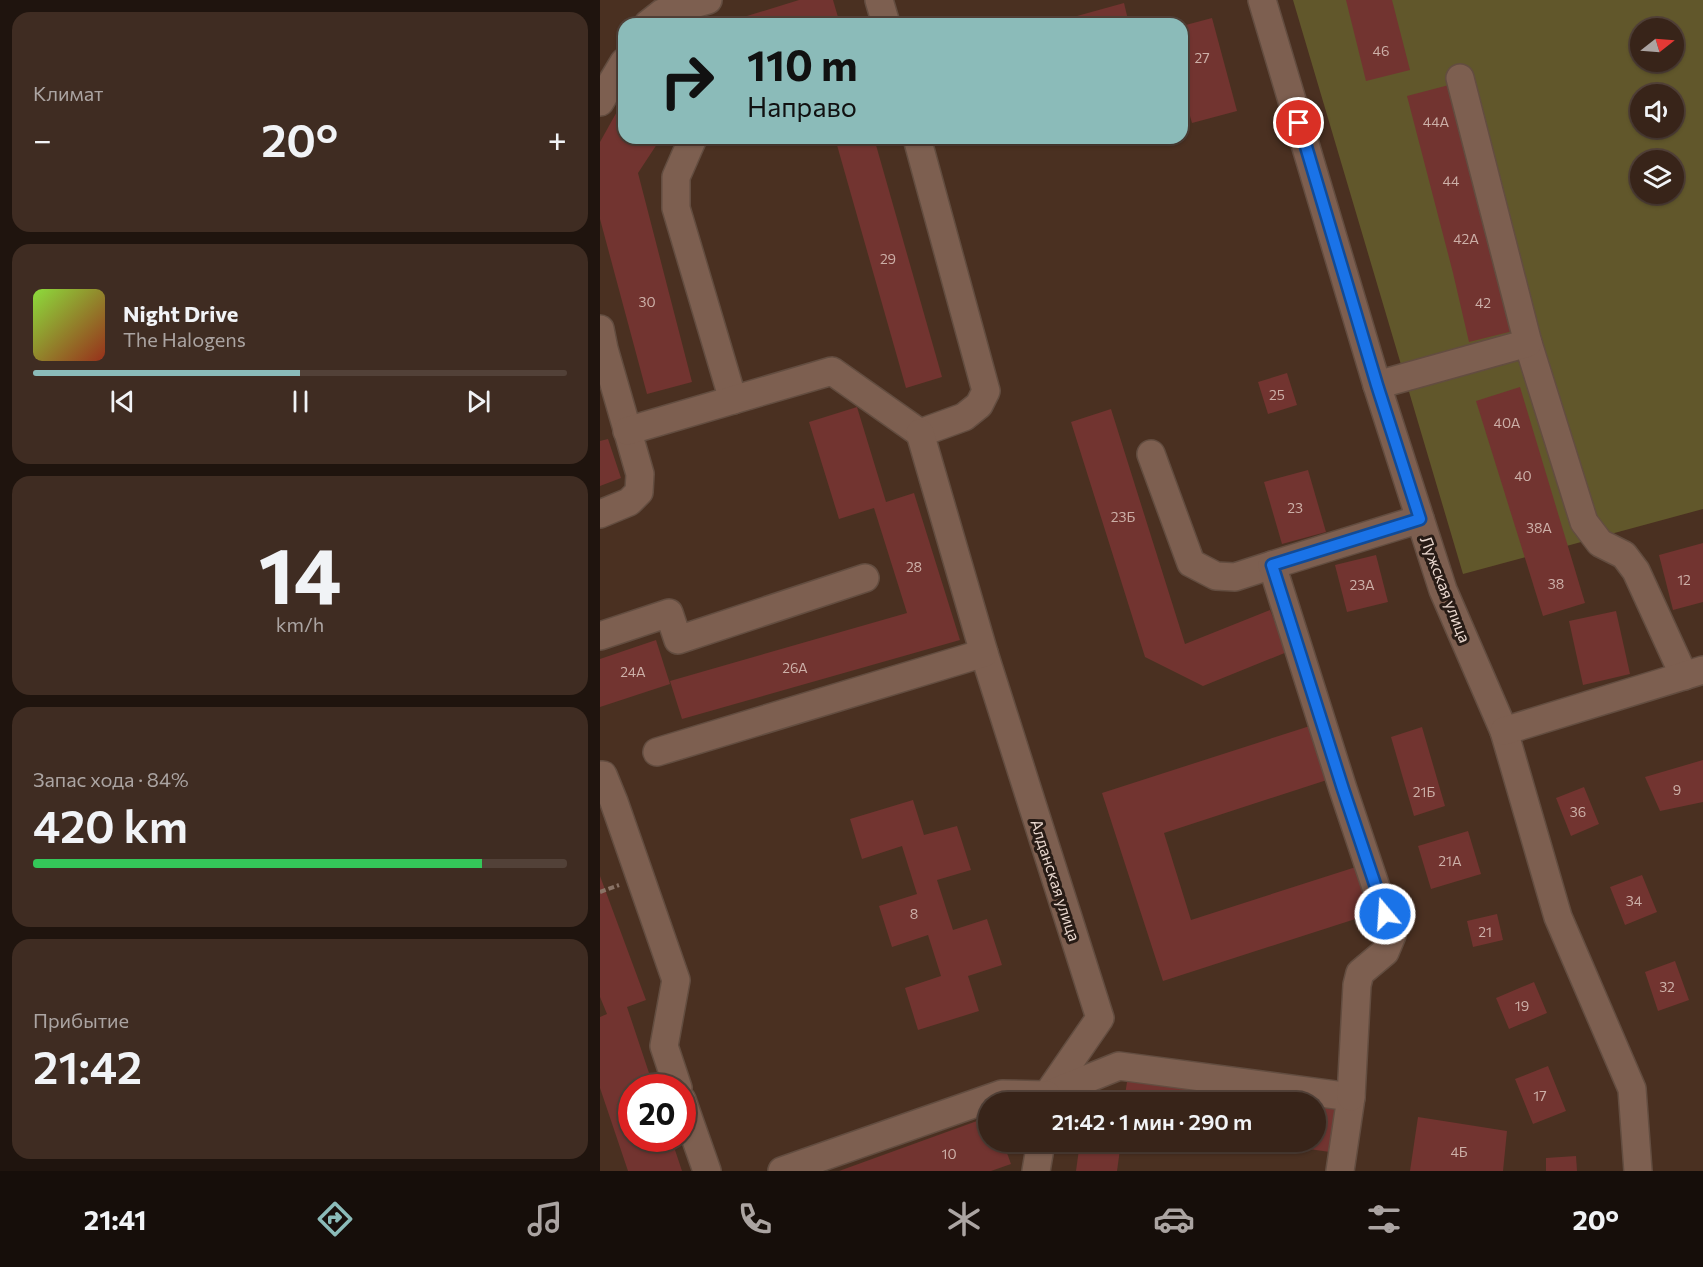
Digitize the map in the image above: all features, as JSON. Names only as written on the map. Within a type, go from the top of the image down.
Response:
[{"type":"street","points":[[656,18],[662,14],[708,0]]},
{"type":"street","points":[[879,0],[884,18]]},
{"type":"street","name":"Лужская улица","points":[[1262,0],[1377,385],[1443,590],[1504,731],[1558,917],[1632,1089],[1638,1171]]},
{"type":"street","points":[[600,102],[618,72]]},
{"type":"street","points":[[1460,78],[1528,343],[1584,522],[1600,543],[1624,555],[1636,571],[1693,673],[1504,731]]},
{"type":"street","points":[[690,144],[676,177],[676,207],[733,400]]},
{"type":"street","points":[[919,144],[986,391],[979,405],[964,417],[920,434]]},
{"type":"street","points":[[600,514],[629,502],[639,492],[640,474],[602,339]]},
{"type":"street","points":[[1377,385],[1528,343]]},
{"type":"street","points":[[627,431],[832,371],[920,434],[984,653],[657,752]]},
{"type":"street","points":[[1151,454],[1191,563],[1216,576],[1235,577],[1420,519]]},
{"type":"street","points":[[1272,565],[1392,935],[1385,952],[1360,973],[1358,979],[1351,1097],[1340,1171]]},
{"type":"street","points":[[600,636],[669,613],[678,640],[865,578]]},
{"type":"street","name":"Алданская улица","points":[[984,653],[1100,1018],[1052,1092]]},
{"type":"street","points":[[600,775],[603,775],[614,802],[676,980],[664,1046],[673,1074]]},
{"type":"street","points":[[1062,1092],[1119,1066],[1314,1092]]},
{"type":"street","points":[[1326,1094],[1351,1097]]},
{"type":"street","points":[[782,1171],[978,1102]]},
{"type":"street","points":[[696,1140],[707,1171]]},
{"type":"street","points":[[1036,1171],[1039,1152]]},
{"type":"shaded area","points":[[1293,0],[1703,0],[1703,509],[1463,574]]},
{"type":"building","points":[[799,0],[833,0],[838,18],[740,18]]},
{"type":"building","points":[[1346,0],[1392,0],[1410,70],[1366,81]]},
{"type":"building","points":[[1124,3],[1128,18],[1078,18],[1077,16]]},
{"type":"building","points":[[1212,18],[1237,111],[1192,123],[1188,109],[1188,24]]},
{"type":"building","points":[[1449,85],[1513,331],[1469,342],[1407,96]]},
{"type":"building","points":[[618,110],[618,144],[657,144],[638,173],[692,382],[647,394],[600,219],[600,142]]},
{"type":"building","points":[[837,144],[876,144],[942,377],[906,388]]},
{"type":"building","points":[[1287,373],[1297,405],[1268,414],[1258,382]]},
{"type":"building","points":[[1520,387],[1585,603],[1543,616],[1476,401]]},
{"type":"building","points":[[857,407],[886,502],[914,493],[960,640],[682,719],[670,681],[907,613],[874,508],[839,519],[809,422]]},
{"type":"building","points":[[1111,409],[1185,644],[1270,610],[1287,652],[1203,686],[1145,657],[1071,422]]},
{"type":"building","points":[[608,439],[621,478],[600,486],[600,441]]},
{"type":"building","points":[[1308,470],[1326,532],[1282,544],[1264,482]]},
{"type":"building","points":[[1703,543],[1703,602],[1673,610],[1659,555]]},
{"type":"building","points":[[1376,555],[1388,602],[1347,612],[1335,565]]},
{"type":"building","points":[[1616,611],[1630,674],[1583,685],[1569,621]]},
{"type":"building","points":[[656,640],[670,684],[600,707],[600,659]]},
{"type":"building","points":[[1313,725],[1330,779],[1164,833],[1191,920],[1359,866],[1374,913],[1163,981],[1102,793]]},
{"type":"building","points":[[1422,727],[1445,806],[1414,816],[1391,737]]},
{"type":"building","points":[[1703,760],[1703,802],[1660,811],[1645,777]]},
{"type":"building","points":[[1584,787],[1599,824],[1571,836],[1556,798]]},
{"type":"building","points":[[913,800],[924,835],[957,826],[971,870],[937,880],[953,930],[987,919],[1002,965],[968,976],[979,1011],[918,1030],[905,988],[941,976],[928,935],[892,947],[879,906],[917,894],[902,846],[862,859],[850,819]]},
{"type":"building","points":[[1468,831],[1481,874],[1431,889],[1418,846]]},
{"type":"building","points":[[1642,875],[1657,912],[1625,925],[1610,887]]},
{"type":"building","points":[[600,876],[646,1000],[627,1007],[649,1074],[618,1074],[618,1141],[600,1088],[600,1017],[607,1014],[600,997]]},
{"type":"building","points":[[1497,914],[1503,940],[1473,947],[1467,921]]},
{"type":"building","points":[[1675,961],[1689,1000],[1658,1011],[1645,972]]},
{"type":"building","points":[[1534,982],[1547,1013],[1509,1029],[1496,998]]},
{"type":"building","points":[[1548,1066],[1566,1111],[1533,1124],[1515,1079]]},
{"type":"building","points":[[1128,1075],[1254,1092],[1125,1092]]},
{"type":"building","points":[[1326,1102],[1343,1104],[1337,1153],[1326,1151]]},
{"type":"building","points":[[1418,1117],[1507,1131],[1503,1171],[1410,1171]]},
{"type":"building","points":[[978,1121],[978,1152],[1007,1152],[1011,1164],[991,1171],[839,1171]]},
{"type":"building","points":[[622,1152],[676,1152],[682,1171],[628,1171]]},
{"type":"building","points":[[1079,1152],[1120,1152],[1117,1171],[1076,1171]]},
{"type":"building","points":[[1576,1156],[1577,1171],[1546,1171],[1546,1158]]},
{"type":"route","points":[[1299,123],[1377,385],[1420,519],[1272,565],[1385,914]]}]
